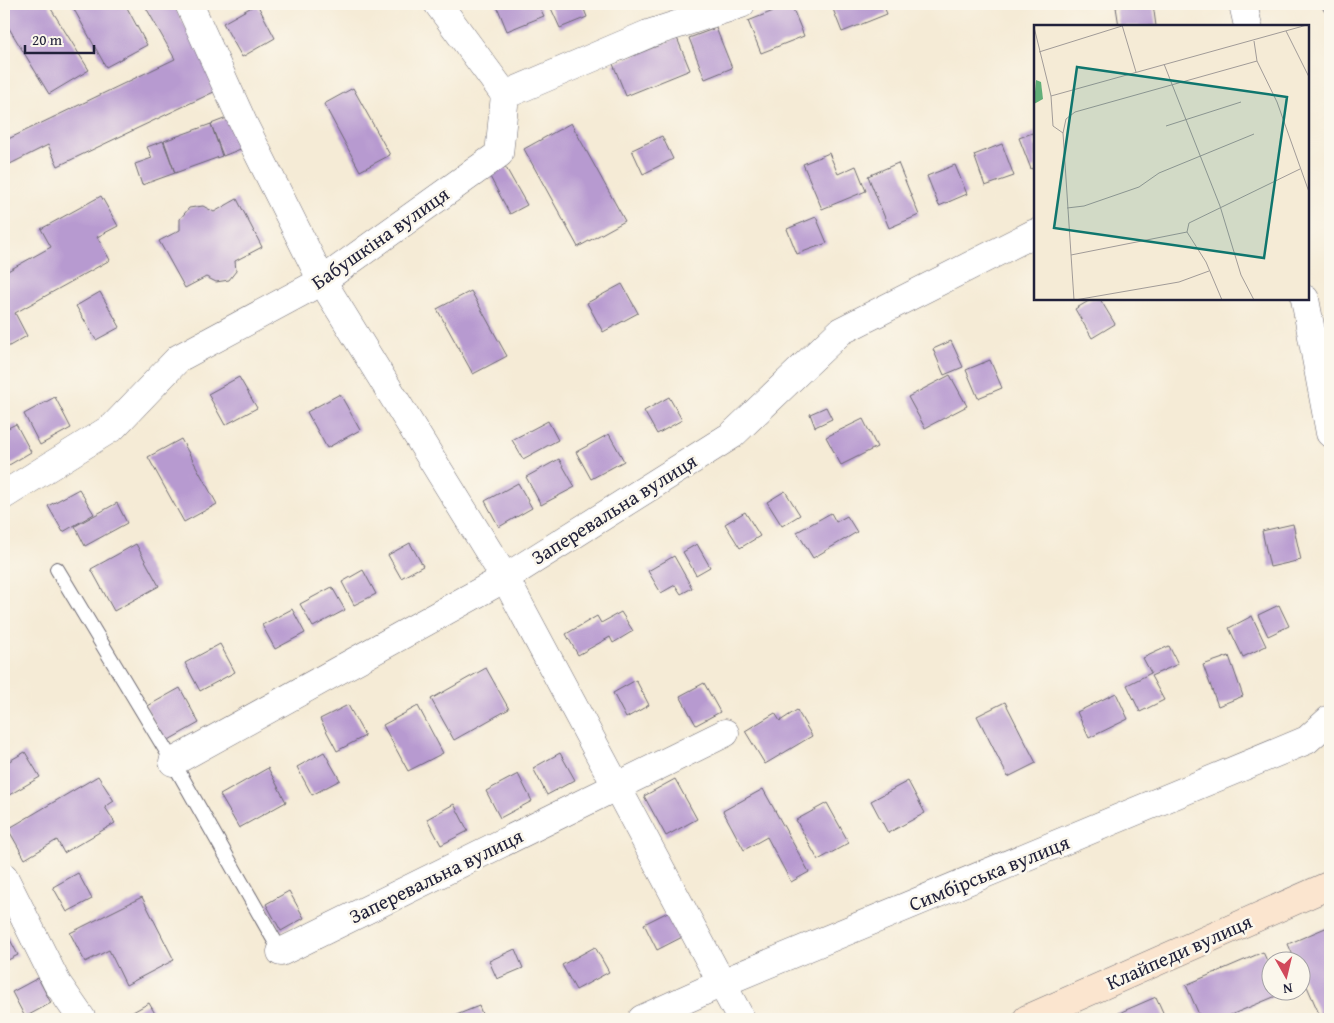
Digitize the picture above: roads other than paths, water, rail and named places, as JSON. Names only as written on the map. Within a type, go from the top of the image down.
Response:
[{"type":"street","points":[[189,4],[244,125],[322,281],[505,578],[741,1019]]},
{"type":"street","points":[[438,4],[505,95],[648,34],[741,4]]},
{"type":"street","points":[[1243,4],[1248,25]]},
{"type":"street","name":"Бабушкіна вулиця","points":[[4,495],[113,427],[179,358],[322,281],[498,154],[505,95]]},
{"type":"street","name":"Заперевальна вулиця","points":[[173,762],[505,578],[732,435],[841,331],[1034,234]]},
{"type":"street","points":[[1305,300],[1330,433]]},
{"type":"street","name":"Симбірська вулиця","points":[[642,1019],[722,983],[1307,740],[1330,719]]},
{"type":"street","name":"Заперевальна вулиця","points":[[281,952],[725,733]]},
{"type":"street","points":[[4,877],[57,983],[82,1019]]},
{"type":"street","name":"Клайпеди вулиця","points":[[1027,1019],[1330,885]]},
{"type":"lane","points":[[57,568],[173,762],[281,952]]}]
